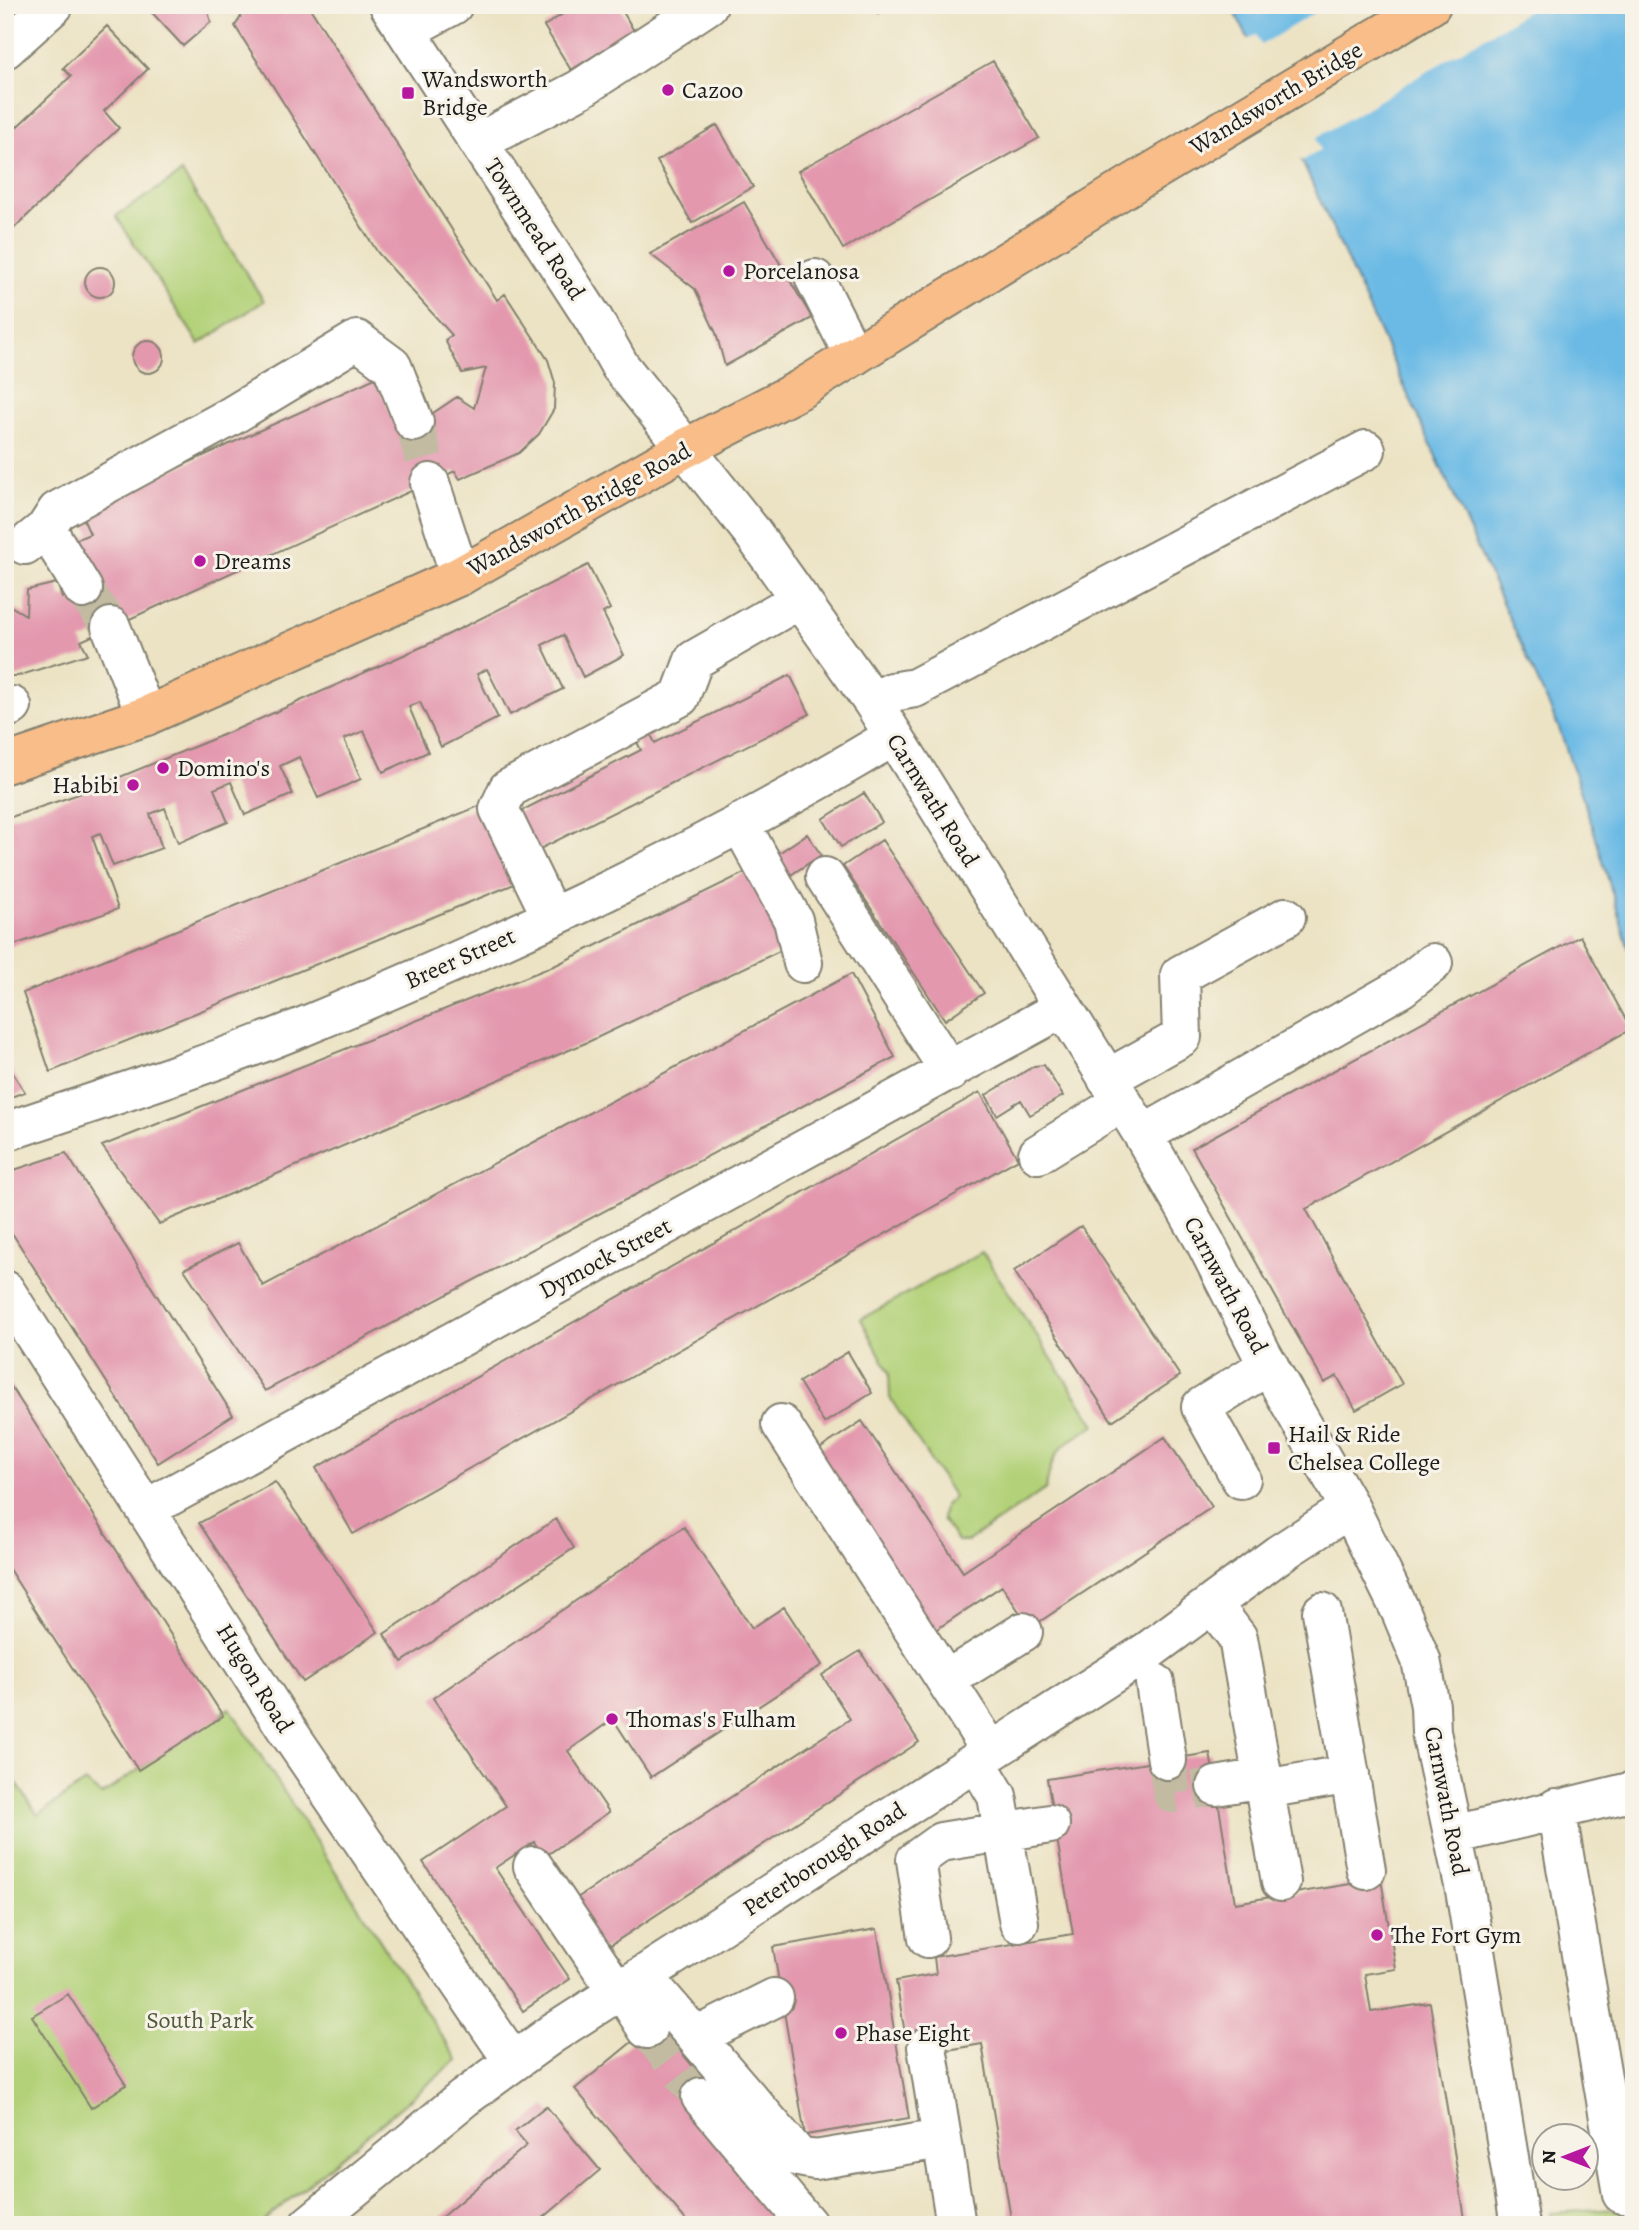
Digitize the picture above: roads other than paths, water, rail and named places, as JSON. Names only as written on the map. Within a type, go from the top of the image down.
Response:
[{"type":"main road","name":"Wandsworth Bridge","points":[[1122,190],[1431,5]]},
{"type":"main road","name":"Wandsworth Bridge Road","points":[[5,764],[146,716],[460,576],[686,448],[781,400],[1122,190]]},
{"type":"street","points":[[5,49],[54,5]]},
{"type":"street","points":[[398,18],[453,5]]},
{"type":"street","points":[[479,142],[580,89],[708,5]]},
{"type":"street","name":"Townmead Road","points":[[398,18],[594,320],[620,366],[686,448]]},
{"type":"street","points":[[815,279],[855,356]]},
{"type":"street","points":[[83,589],[35,536],[58,511],[228,418],[357,340],[392,366],[414,422]]},
{"type":"street","name":"Carnwath Road","points":[[686,448],[800,599],[894,736],[1143,1135],[1205,1242],[1269,1365],[1350,1508],[1421,1660],[1430,1706],[1431,1732],[1454,1835],[1520,2225]]},
{"type":"street","points":[[872,701],[925,683],[1366,450]]},
{"type":"street","points":[[430,483],[460,576]]},
{"type":"street","points":[[551,916],[499,809],[508,789],[680,697],[694,660],[800,599]]},
{"type":"street","points":[[111,627],[146,716]]},
{"type":"street","name":"Breer Street","points":[[5,1132],[298,1029],[551,916],[740,823],[894,736]]},
{"type":"street","points":[[740,823],[793,920],[803,962]]},
{"type":"street","points":[[825,877],[950,1072]]},
{"type":"street","points":[[1038,1154],[1182,1037],[1180,975],[1286,917]]},
{"type":"street","points":[[1143,1135],[1401,988],[1433,963]]},
{"type":"street","name":"Dymock Street","points":[[148,1508],[1063,1008]]},
{"type":"street","name":"Hugon Road","points":[[5,1290],[148,1508],[283,1724],[513,2061]]},
{"type":"street","points":[[1241,1479],[1201,1407],[1269,1365]]},
{"type":"street","points":[[781,1424],[946,1680],[984,1756],[997,1796],[1019,1923]]},
{"type":"street","name":"Peterborough Road","points":[[309,2225],[513,2061],[1148,1651],[1279,1554],[1350,1508]]},
{"type":"street","points":[[1212,1604],[1238,1638],[1281,1882]]},
{"type":"street","points":[[1322,1612],[1367,1870]]},
{"type":"street","points":[[946,1680],[1023,1632]]},
{"type":"street","points":[[1155,1683],[1167,1760]]},
{"type":"street","points":[[1216,1786],[1350,1774]]},
{"type":"street","points":[[1454,1835],[1634,1791]]},
{"type":"street","points":[[1556,1808],[1622,2194]]},
{"type":"street","points":[[928,1938],[916,1860],[941,1842],[1050,1824]]},
{"type":"street","points":[[533,1866],[628,1987],[647,2029]]},
{"type":"street","points":[[628,1987],[696,2036],[799,2157],[815,2160],[941,2138]]},
{"type":"street","points":[[696,2036],[774,1998]]},
{"type":"street","points":[[927,2047],[956,2225]]},
{"type":"street","points":[[701,2097],[808,2225]]},
{"type":"water","points":[[1231,5],[1634,5],[1634,967],[1593,828],[1559,728],[1302,161],[1279,98]]},
{"type":"tunnel","points":[[414,422],[430,483]]},
{"type":"tunnel","points":[[83,589],[111,627]]},
{"type":"tunnel","points":[[1167,1760],[1172,1794],[1216,1786]]},
{"type":"tunnel","points":[[647,2029],[701,2097]]},
{"type":"place","name":"Cazoo","points":[[668,90]]},
{"type":"place","name":"Wandsworth Bridge","points":[[408,93]]},
{"type":"place","name":"Porcelanosa","points":[[729,271]]},
{"type":"place","name":"Dreams","points":[[200,561]]},
{"type":"place","name":"Domino's","points":[[163,768]]},
{"type":"place","name":"Habibi","points":[[133,785]]},
{"type":"place","name":"Hail & Ride Chelsea College","points":[[1274,1448]]},
{"type":"place","name":"Thomas's Fulham","points":[[612,1719]]},
{"type":"place","name":"The Fort Gym","points":[[1377,1935]]},
{"type":"place","name":"Phase Eight","points":[[841,2033]]},
{"type":"park label","name":"South Park","points":[[200,2020]]}]
